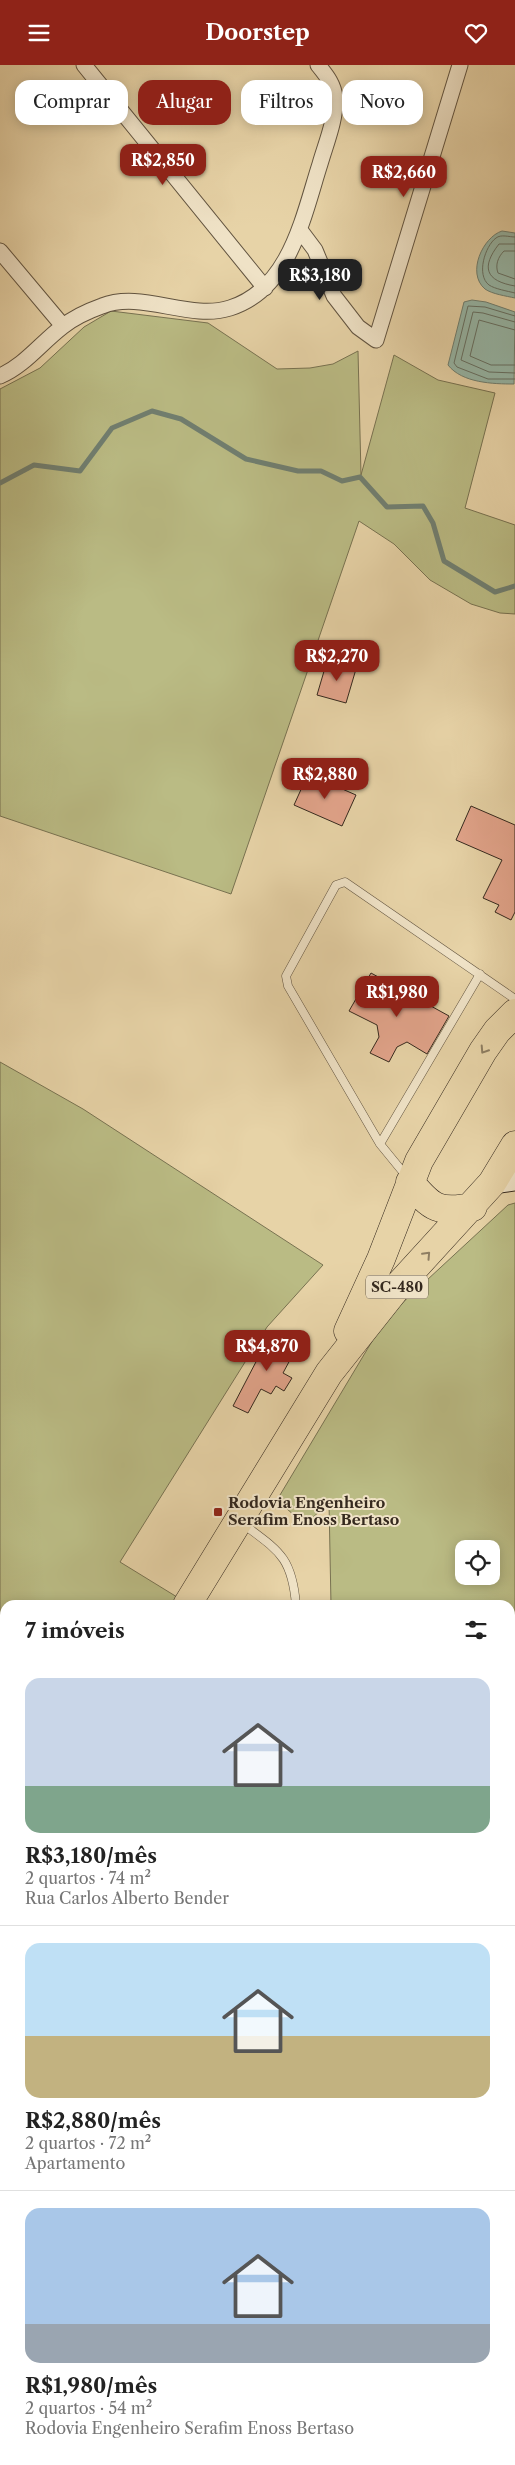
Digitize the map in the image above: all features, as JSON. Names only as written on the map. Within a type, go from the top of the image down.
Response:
[{"type":"highway","name":"SC-480","points":[[190,1600],[329,1373],[381,1259],[410,1182],[432,1137],[483,1051],[497,1031],[515,1013]]},
{"type":"highway","name":"SC-480","points":[[329,1373],[398,1286],[473,1207],[504,1182],[515,1145]]},
{"type":"highway","points":[[410,1182],[434,1207],[451,1211],[473,1207]]},
{"type":"street","points":[[84,65],[265,289]]},
{"type":"street","points":[[0,376],[11,371],[63,326],[105,304],[131,302],[200,311],[227,309],[248,302],[265,289],[289,255],[300,229],[332,123],[335,97],[330,81],[318,65]]},
{"type":"street","points":[[300,229],[315,250],[334,296],[358,327],[376,340],[460,65]]},
{"type":"street","points":[[0,251],[63,326]]},
{"type":"lane","points":[[410,1182],[380,1144],[288,986],[286,976],[336,885],[345,882],[515,999]]},
{"type":"lane","points":[[380,1144],[480,974]]},
{"type":"lane","points":[[240,1521],[279,1551],[289,1566],[294,1584],[296,1600]]},
{"type":"green space","points":[[111,311],[208,323],[277,369],[310,368],[333,364],[358,351],[361,475],[394,355],[438,380],[495,393],[465,508],[515,525],[515,614],[500,613],[471,604],[430,580],[394,544],[359,521],[231,894],[0,816],[0,389],[40,368],[84,327]]},
{"type":"green space","points":[[0,1062],[83,1109],[323,1265],[267,1327],[120,1562],[177,1597],[175,1600],[0,1600]]},
{"type":"green space","points":[[515,1203],[515,1600],[331,1600],[329,1502],[305,1525],[277,1500],[386,1318],[508,1205]]},
{"type":"water","points":[[502,231],[515,233],[515,298],[488,291],[479,282],[477,274],[479,256],[483,248],[489,240]]},
{"type":"water","points":[[472,300],[486,302],[515,312],[514,384],[488,383],[469,379],[461,376],[448,365],[464,302]]},
{"type":"building","points":[[327,661],[356,669],[346,703],[317,695]]},
{"type":"building","points":[[308,774],[356,795],[342,826],[294,805]]},
{"type":"building","points":[[471,806],[515,825],[515,912],[511,920],[495,912],[499,905],[483,898],[502,860],[456,840]]},
{"type":"building","points":[[371,973],[449,1016],[427,1054],[407,1042],[397,1047],[389,1062],[370,1053],[379,1037],[377,1025],[349,1011]]},
{"type":"building","points":[[271,1333],[297,1347],[283,1373],[292,1378],[284,1391],[276,1386],[271,1394],[261,1389],[248,1413],[233,1406]]},
{"type":"waterway","points":[[0,483],[34,465],[80,471],[112,428],[152,411],[181,419],[246,459],[298,471],[321,471],[342,481],[360,477],[387,507],[423,506],[433,523],[444,561],[495,592],[515,586]]},
{"type":"place","name":"Rodovia Engenheiro Serafim Enoss Bertaso","points":[[218,1512]]}]
